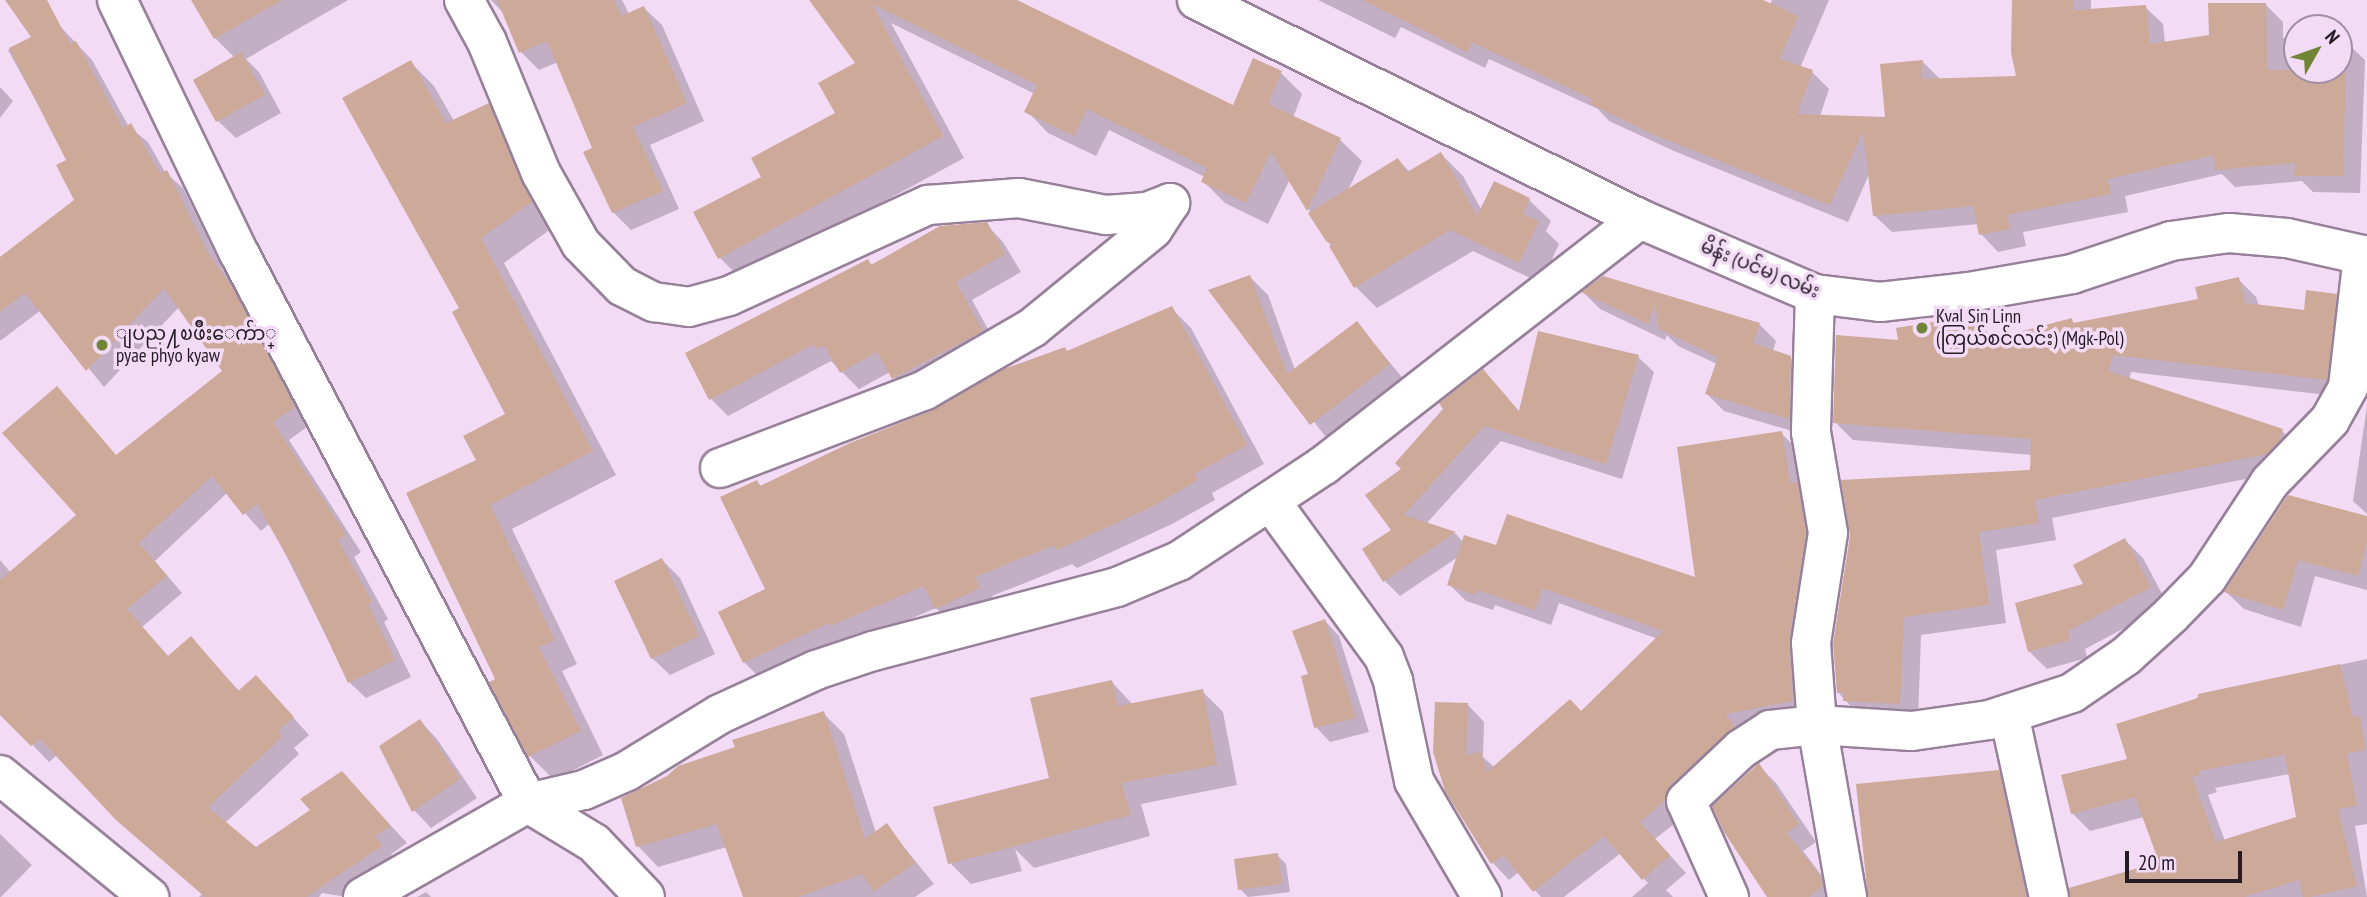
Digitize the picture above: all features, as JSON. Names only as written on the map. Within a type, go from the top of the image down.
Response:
[{"type":"street","points":[[117,0],[239,253],[528,803],[594,843],[645,897]]},
{"type":"street","points":[[464,0],[487,42],[541,173],[581,244],[622,286],[654,302],[688,307],[729,296],[928,205],[1019,198],[1105,215],[1147,212],[1170,202],[1153,229],[1032,328],[925,390],[720,468]]},
{"type":"street","name":"မိန်း (ပင်မ) လမ်း","points":[[1197,0],[1640,219],[1815,294],[1880,302],[1969,292],[2072,274],[2171,241],[2229,233],[2287,238],[2365,256]]},
{"type":"street","points":[[363,897],[528,803],[584,790],[616,776],[720,714],[816,670],[873,651],[1117,587],[1179,561],[1271,502],[1640,219]]},
{"type":"street","points":[[1729,897],[1686,801],[1741,749],[1770,730],[1817,725],[1912,731],[2009,714],[2072,693],[2126,656],[2171,615],[2207,578],[2270,482],[2330,420],[2348,387],[2365,256]]},
{"type":"street","points":[[1815,294],[1811,432],[1828,533],[1811,643],[1817,725],[1847,897]]},
{"type":"street","points":[[1271,502],[1384,657],[1394,681],[1414,781],[1482,897]]},
{"type":"street","points":[[2009,714],[2049,897]]},
{"type":"street","points":[[0,775],[149,897]]},
{"type":"building","points":[[5,0],[47,0],[70,44],[76,41],[123,128],[131,123],[160,173],[167,170],[207,251],[234,290],[295,407],[273,422],[346,535],[338,540],[372,602],[368,605],[395,660],[348,683],[296,572],[257,504],[243,515],[212,476],[139,543],[167,576],[127,609],[168,656],[191,636],[238,691],[256,675],[294,717],[278,731],[283,736],[208,807],[256,847],[310,810],[300,799],[342,771],[391,826],[375,836],[382,846],[306,897],[205,897],[116,820],[40,739],[31,746],[0,715],[0,580],[76,515],[2,433],[57,386],[116,455],[222,371],[164,288],[86,371],[25,293],[0,312],[0,257],[74,200],[56,165],[66,160],[9,48],[31,37]]},
{"type":"building","points":[[191,0],[282,0],[214,39]]},
{"type":"building","points":[[497,0],[614,0],[621,16],[644,6],[687,103],[633,127],[663,191],[612,213],[583,152],[592,148],[547,41],[519,53]]},
{"type":"building","points":[[809,0],[1017,0],[1233,105],[1253,58],[1282,71],[1268,104],[1341,138],[1307,211],[1271,152],[1246,203],[1201,182],[1207,168],[1087,109],[1074,136],[1024,112],[1037,85],[872,4],[943,136],[718,259],[693,212],[761,177],[751,158],[835,113],[818,83],[855,63]]},
{"type":"building","points":[[1362,0],[1763,0],[1798,16],[1780,59],[1813,70],[1797,114],[1885,117],[1880,64],[1923,60],[1921,79],[2016,76],[2011,52],[2012,0],[2074,0],[2074,10],[2146,5],[2150,44],[2209,35],[2208,3],[2266,3],[2267,70],[2283,70],[2283,84],[2346,84],[2343,176],[2294,176],[2295,163],[2215,170],[2214,155],[2108,179],[2111,194],[2007,215],[2010,229],[1979,235],[1973,206],[1873,216],[1863,131],[1830,205],[1655,135],[1590,104],[1592,99],[1472,42],[1467,52]]},
{"type":"building","points":[[241,52],[265,95],[216,122],[193,80]]},
{"type":"building","points":[[411,60],[446,123],[489,103],[532,202],[481,238],[593,451],[490,505],[555,640],[539,647],[581,731],[528,757],[489,682],[495,679],[406,493],[476,460],[463,436],[505,414],[452,312],[459,308],[342,98]]},
{"type":"building","points":[[1441,152],[1477,216],[1494,181],[1530,198],[1523,214],[1539,221],[1519,263],[1450,230],[1354,288],[1329,246],[1333,245],[1326,241],[1308,213],[1398,158],[1407,172]]},
{"type":"building","points":[[987,222],[1005,254],[956,282],[983,331],[892,379],[877,352],[840,373],[824,345],[816,349],[814,344],[709,400],[685,353],[868,259],[871,265],[940,226]]},
{"type":"building","points":[[1250,275],[1287,374],[1357,321],[1390,364],[1310,425],[1208,290]]},
{"type":"building","points":[[1603,276],[1760,323],[1753,343],[1791,356],[1789,419],[1705,394],[1718,357],[1659,329],[1655,303],[1648,324],[1581,292]]},
{"type":"building","points":[[2239,277],[2245,303],[2304,310],[2306,290],[2337,294],[2327,380],[2113,355],[2109,371],[2283,429],[2279,442],[2267,454],[2035,500],[2039,523],[1979,532],[1989,605],[1904,617],[1900,704],[1843,701],[1843,692],[1837,693],[1833,644],[1850,536],[1841,480],[2030,470],[2031,439],[1833,423],[1836,335],[1898,340],[1896,328],[1976,315],[1980,342],[2072,318],[2073,323],[2198,299],[2195,287]]},
{"type":"building","points":[[1172,306],[1247,445],[1194,474],[1198,480],[1153,506],[1057,550],[1054,545],[975,577],[980,588],[935,609],[924,586],[830,626],[829,623],[743,663],[718,612],[765,589],[720,497],[757,480],[760,486],[850,443],[933,410],[1004,369],[1065,347],[1067,351]]},
{"type":"building","points":[[1538,331],[1639,355],[1606,464],[1484,426],[1404,515],[1456,532],[1383,582],[1362,549],[1391,530],[1365,495],[1401,469],[1395,463],[1443,409],[1439,403],[1483,369],[1519,411]]},
{"type":"building","points":[[1782,431],[1790,483],[1797,482],[1806,533],[1789,640],[1793,701],[1726,714],[1735,727],[1671,785],[1665,800],[1640,822],[1670,855],[1642,880],[1604,836],[1533,892],[1503,855],[1491,864],[1445,791],[1433,752],[1435,702],[1468,703],[1466,756],[1480,751],[1487,772],[1570,699],[1581,711],[1663,631],[1542,588],[1535,610],[1478,590],[1476,595],[1447,585],[1464,535],[1496,545],[1507,514],[1695,577],[1677,447]]},
{"type":"building","points":[[2288,495],[2367,516],[2367,542],[2358,576],[2298,560],[2283,610],[2224,592]]},
{"type":"building","points":[[2125,538],[2151,587],[2068,631],[2070,640],[2028,652],[2015,603],[2083,584],[2073,565]]},
{"type":"building","points":[[662,558],[699,636],[651,659],[614,581]]},
{"type":"building","points":[[1325,619],[1356,718],[1314,728],[1301,676],[1308,674],[1292,631]]},
{"type":"building","points":[[2340,664],[2353,717],[2360,716],[2366,750],[2347,753],[2357,806],[2338,809],[2357,886],[2310,897],[2303,897],[2299,880],[2244,897],[2070,897],[2069,888],[2159,862],[2135,797],[2071,814],[2061,775],[2127,759],[2116,724],[2198,698],[2198,694]],"holes":[[[2285,755],[2296,817],[2216,842],[2192,777],[2200,775],[2199,771]]]},
{"type":"building","points":[[1112,680],[1118,706],[1203,689],[1217,765],[1121,783],[1131,815],[948,864],[933,807],[1049,778],[1030,698]]},
{"type":"building","points":[[824,711],[865,839],[887,823],[915,863],[874,891],[862,874],[798,897],[743,897],[717,824],[636,847],[621,798],[667,776],[678,766],[735,747],[732,740]]},
{"type":"building","points":[[420,719],[460,779],[412,812],[379,746]]},
{"type":"building","points":[[1759,763],[1799,824],[1787,833],[1821,877],[1823,886],[1809,897],[1767,897],[1724,832],[1712,806]]},
{"type":"building","points":[[1999,770],[2026,897],[1868,897],[1856,784]]},
{"type":"building","points":[[1278,853],[1282,884],[1238,890],[1234,859]]},
{"type":"place","name":"Kyal Sin Linn (ကြယ်စင်လင်း) (Mgk-Pol)","points":[[1922,328]]},
{"type":"place","name":"ျပည္႔ၿဖိဳးေက်ာ္ pyae phyo kyaw","points":[[102,345]]}]
